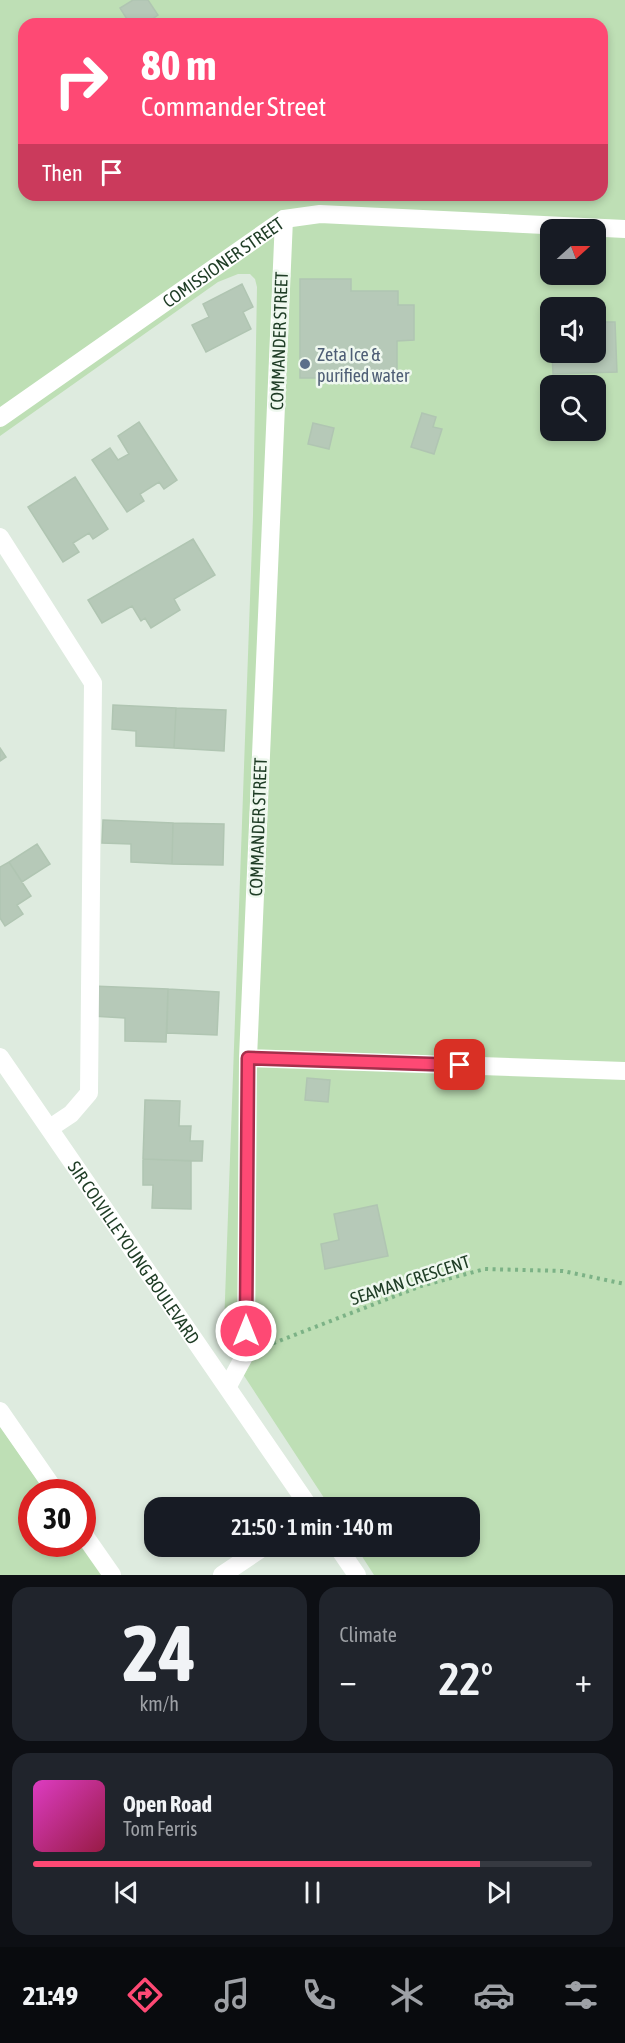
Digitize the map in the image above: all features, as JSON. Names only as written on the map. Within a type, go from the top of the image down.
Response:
[{"type":"street","name":"COMISSIONER STREET","points":[[0,418],[284,219],[320,214],[625,229]]},
{"type":"street","name":"COMMANDER STREET","points":[[246,1353],[248,1058],[284,219]]},
{"type":"street","points":[[0,537],[93,683],[89,1093],[71,1114],[50,1128]]},
{"type":"street","name":"SIR COLVILLE YOUNG BOULEVARD","points":[[0,1057],[303,1497]]},
{"type":"street","points":[[248,1058],[625,1071]]},
{"type":"street","points":[[228,1386],[246,1353]]},
{"type":"street","points":[[0,1411],[47,1479]]},
{"type":"street","points":[[96,1552],[112,1575]]},
{"type":"street","points":[[222,1575],[248,1557]]},
{"type":"street","points":[[345,1557],[357,1575]]},
{"type":"path","name":"SEAMAN CRESCENT","points":[[246,1353],[421,1286],[485,1269],[563,1271],[625,1284]]},
{"type":"green space","points":[[0,0],[625,0],[625,1575],[374,1575],[362,1557],[480,1557],[480,1497],[323,1497],[216,1333],[221,1332],[224,1327],[253,515],[257,287],[255,279],[250,274],[238,274],[218,282],[0,436]]},
{"type":"green space","points":[[0,1427],[37,1479],[18,1479],[18,1557],[91,1557],[104,1575],[0,1575]]},
{"type":"building","points":[[133,0],[148,0],[158,15],[154,18],[126,18],[120,8]]},
{"type":"building","points":[[300,279],[351,279],[351,291],[398,291],[398,305],[414,305],[414,340],[397,341],[397,378],[300,378]]},
{"type":"building","points":[[242,284],[253,307],[243,312],[251,329],[206,352],[192,325],[209,317],[203,304]]},
{"type":"building","points":[[606,322],[615,322],[617,372],[553,374],[552,363],[606,363]]},
{"type":"building","points":[[422,413],[436,417],[433,427],[442,429],[434,454],[411,447]]},
{"type":"building","points":[[139,422],[177,480],[164,489],[159,482],[140,494],[144,501],[127,512],[92,460],[110,448],[118,460],[129,454],[118,436]]},
{"type":"building","points":[[313,423],[334,428],[329,449],[308,444]]},
{"type":"building","points":[[75,477],[108,529],[93,539],[89,533],[73,543],[79,552],[63,562],[28,507]]},
{"type":"building","points":[[193,539],[215,575],[174,599],[180,610],[151,628],[145,618],[141,621],[132,606],[102,623],[88,600]]},
{"type":"building","points":[[113,705],[176,708],[174,748],[136,746],[136,731],[112,729]]},
{"type":"building","points":[[176,708],[226,710],[224,751],[174,748]]},
{"type":"building","points":[[0,748],[6,757],[0,761]]},
{"type":"building","points":[[103,820],[173,823],[172,864],[131,862],[131,844],[102,843]]},
{"type":"building","points":[[173,823],[224,824],[223,865],[172,864]]},
{"type":"building","points":[[37,844],[50,864],[22,882],[9,862]]},
{"type":"building","points":[[9,862],[31,896],[17,905],[23,914],[5,926],[0,918],[0,867]]},
{"type":"building","points":[[92,986],[168,989],[166,1042],[125,1041],[125,1018],[92,1016]]},
{"type":"building","points":[[168,989],[219,992],[217,1035],[167,1033]]},
{"type":"building","points":[[307,1078],[330,1080],[328,1102],[305,1100]]},
{"type":"building","points":[[145,1100],[180,1101],[179,1126],[191,1126],[190,1141],[203,1141],[202,1161],[143,1159]]},
{"type":"building","points":[[143,1159],[191,1161],[191,1209],[152,1208],[153,1185],[143,1185]]},
{"type":"building","points":[[377,1205],[388,1256],[325,1269],[321,1244],[339,1240],[334,1214]]},
{"type":"place","name":"Zeta Ice & purified water","points":[[305,364]]},
{"type":"route","points":[[246,1331],[248,1058],[460,1065]]}]
